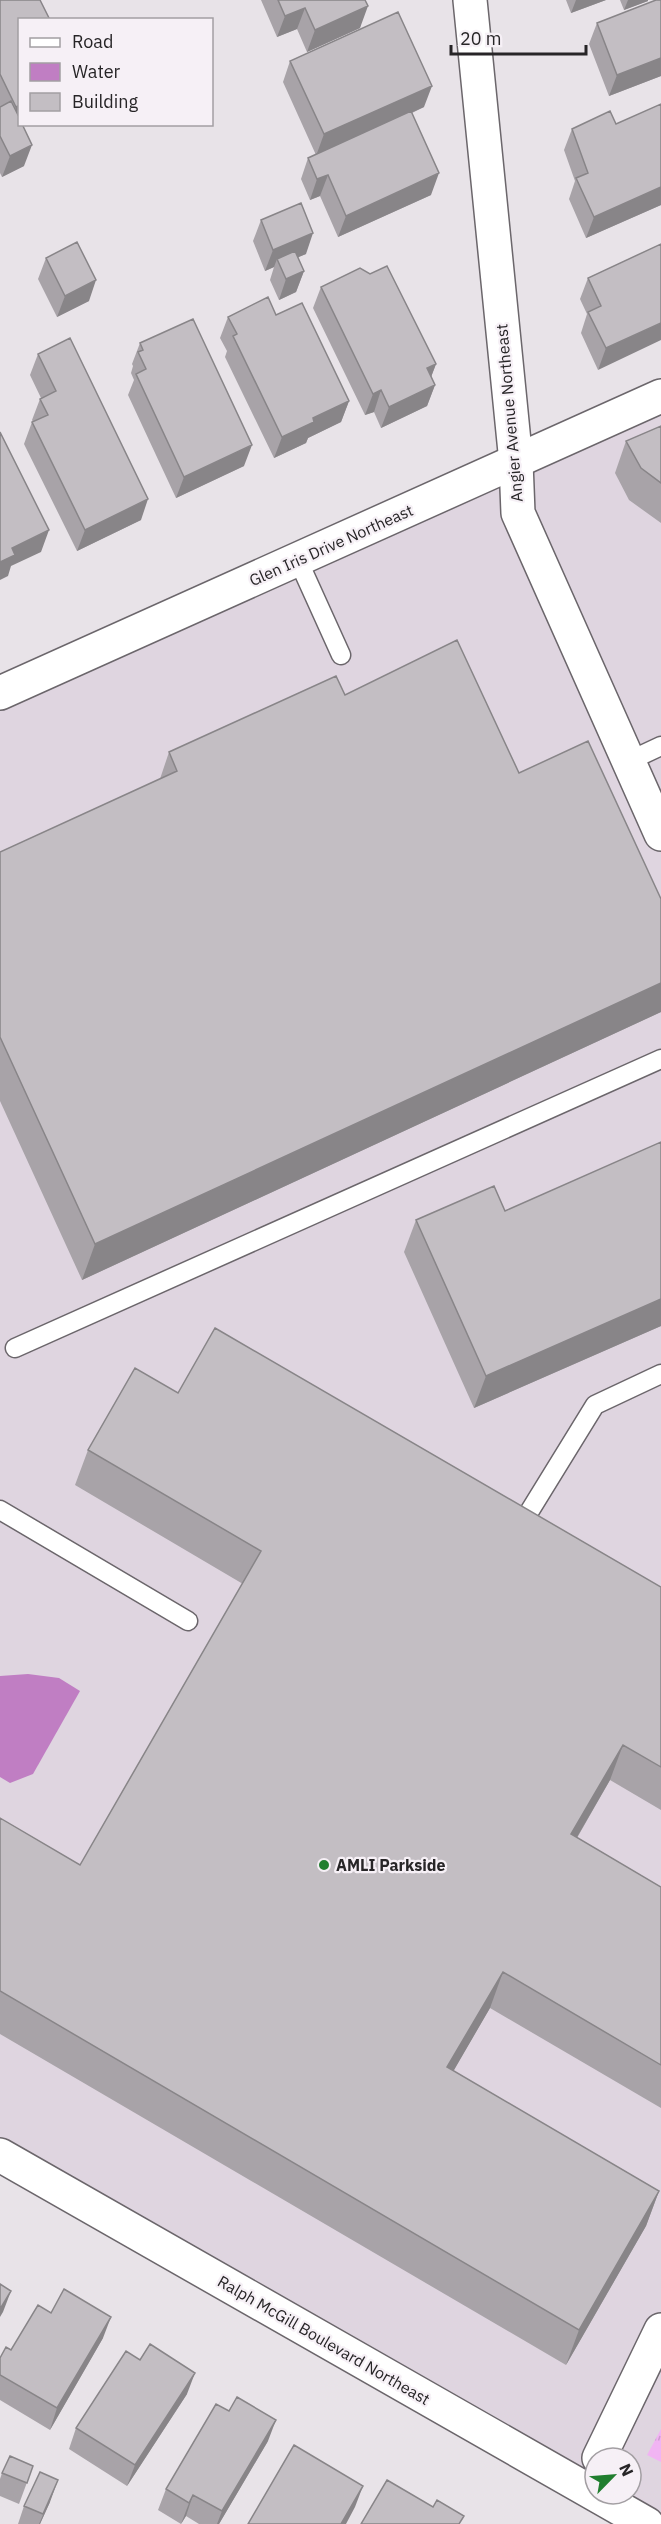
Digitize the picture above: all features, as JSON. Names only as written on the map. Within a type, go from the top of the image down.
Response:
[{"type":"street","name":"Angier Avenue Northeast","points":[[470,0],[516,462],[518,513],[660,828]]},
{"type":"street","name":"Glen Iris Drive Northeast","points":[[0,693],[661,396]]},
{"type":"street","name":"Ralph McGill Boulevard Northeast","points":[[0,2155],[583,2474]]},
{"type":"street","points":[[605,2446],[661,2330]]},
{"type":"street","name":"Ralph McGill Boulevard Northeast","points":[[625,2506],[647,2524]]},
{"type":"lane","points":[[298,560],[340,655]]},
{"type":"lane","points":[[629,761],[661,746]]},
{"type":"lane","points":[[15,1348],[661,1059]]},
{"type":"lane","points":[[514,1535],[595,1404],[661,1374]]},
{"type":"lane","points":[[0,1510],[188,1621]]},
{"type":"shaded area","points":[[661,385],[661,2519],[636,2506],[643,2506],[643,2446],[583,2446],[583,2479],[0,2170],[0,680]]},
{"type":"green space","points":[[661,2429],[661,2462],[647,2455]]},
{"type":"water","points":[[28,1674],[59,1678],[80,1691],[33,1774],[10,1783],[0,1777],[0,1676]]},
{"type":"building","points":[[0,0],[40,0],[49,18],[18,18],[18,106],[16,107],[0,74]]},
{"type":"building","points":[[278,0],[365,0],[368,6],[315,30],[305,8],[285,16]]},
{"type":"building","points":[[661,0],[661,58],[617,75],[597,23]]},
{"type":"building","points":[[398,12],[432,86],[324,134],[290,61]]},
{"type":"building","points":[[11,101],[18,115],[18,126],[23,126],[32,145],[10,156],[0,136],[0,107]]},
{"type":"building","points":[[661,104],[661,187],[594,217],[576,178],[588,173],[572,129],[610,111],[616,124]]},
{"type":"building","points":[[411,111],[439,173],[346,216],[328,175],[317,179],[308,158]]},
{"type":"building","points":[[301,203],[313,233],[273,250],[261,220]]},
{"type":"building","points":[[77,242],[96,280],[65,296],[46,258]]},
{"type":"building","points":[[661,244],[661,323],[606,348],[588,312],[601,306],[588,278]]},
{"type":"building","points":[[295,251],[304,271],[286,279],[277,259]]},
{"type":"building","points":[[387,266],[436,364],[427,368],[435,385],[389,407],[381,390],[373,394],[321,287],[360,268],[370,274]]},
{"type":"building","points":[[268,297],[276,315],[302,303],[349,401],[313,418],[314,422],[282,437],[233,336],[237,334],[228,317]]},
{"type":"building","points":[[193,319],[252,445],[184,477],[136,374],[146,369],[138,352],[143,350],[140,343]]},
{"type":"building","points":[[70,338],[148,499],[85,530],[32,422],[48,415],[40,399],[56,391],[38,354]]},
{"type":"building","points":[[661,426],[661,483],[641,468],[626,441]]},
{"type":"building","points":[[0,432],[49,530],[12,548],[15,555],[0,562]]},
{"type":"building","points":[[457,640],[519,773],[588,741],[661,899],[661,983],[95,1244],[0,1037],[0,852],[177,771],[169,752],[336,676],[345,695]]},
{"type":"building","points":[[661,1142],[661,1299],[486,1376],[416,1220],[494,1186],[505,1211]]},
{"type":"building","name":"AMLI Parkside","points":[[215,1328],[661,1587],[661,1767],[623,1745],[571,1834],[661,1887],[661,2065],[503,1972],[447,2067],[659,2191],[579,2330],[0,1991],[0,1818],[80,1865],[261,1551],[88,1450],[135,1368],[178,1393]]},
{"type":"building","points":[[0,2284],[11,2291],[0,2309]]},
{"type":"building","points":[[64,2289],[111,2317],[57,2408],[0,2375],[0,2358],[6,2347],[11,2350],[38,2305],[51,2313]]},
{"type":"building","points":[[150,2344],[195,2373],[135,2465],[76,2428],[126,2351],[140,2360]]},
{"type":"building","points":[[237,2397],[276,2420],[222,2511],[193,2495],[189,2503],[166,2489],[216,2404],[229,2411]]},
{"type":"building","points":[[294,2445],[363,2486],[341,2524],[248,2524]]},
{"type":"building","points":[[10,2456],[33,2466],[27,2483],[2,2473]]},
{"type":"building","points":[[40,2472],[58,2480],[43,2514],[24,2506]]},
{"type":"building","points":[[387,2480],[433,2507],[437,2500],[464,2516],[459,2524],[361,2524]]},
{"type":"place","name":"AMLI Parkside","points":[[324,1865]]}]
